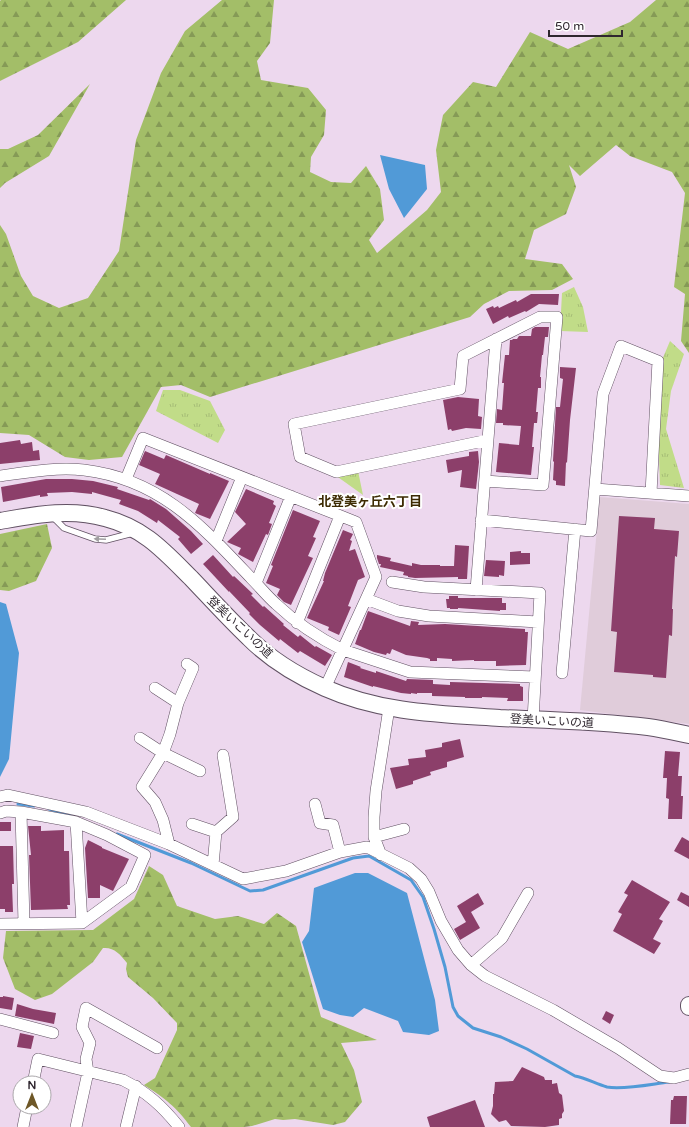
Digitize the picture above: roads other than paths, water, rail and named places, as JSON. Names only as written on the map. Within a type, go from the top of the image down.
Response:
[{"type":"street","points":[[485,481],[543,485],[557,317],[540,317],[463,356],[460,389],[294,424],[300,457],[336,472],[488,440]]},
{"type":"street","points":[[476,590],[496,339]]},
{"type":"street","points":[[481,520],[591,531],[596,489],[603,394],[621,346],[658,361],[651,493]]},
{"type":"street","points":[[126,479],[143,438],[356,522],[376,577],[325,688]]},
{"type":"street","points":[[0,476],[36,471],[68,469],[98,472],[126,479],[157,493],[177,506],[216,541],[276,604],[297,623],[343,650],[410,672],[535,677]]},
{"type":"street","points":[[216,541],[242,477]]},
{"type":"street","points":[[596,489],[689,496]]},
{"type":"street","points":[[256,583],[291,496]]},
{"type":"street","name":"登美いこいの道","points":[[0,521],[49,513],[70,513],[95,515],[116,521],[138,531],[159,546],[250,640],[261,649],[296,673],[325,688],[361,702],[424,714],[634,726],[689,735]]},
{"type":"street","points":[[297,623],[340,516]]},
{"type":"street","points":[[562,673],[575,529]]},
{"type":"street","points":[[392,582],[424,587],[540,593],[533,720]]},
{"type":"street","points":[[366,599],[398,611],[421,615],[538,622]]},
{"type":"street","points":[[169,844],[163,820],[155,802],[142,787],[163,753],[170,734],[178,703],[193,668],[187,664]]},
{"type":"street","points":[[155,688],[178,703]]},
{"type":"street","points":[[381,856],[374,837],[376,790],[389,708]]},
{"type":"street","points":[[140,738],[163,753],[200,771]]},
{"type":"street","points":[[213,865],[216,832],[233,816],[223,755]]},
{"type":"street","points":[[0,797],[8,795],[86,812],[169,844],[243,879],[286,872],[340,852],[367,847],[381,856],[408,868],[421,879],[430,892],[441,921],[458,950],[471,965],[485,976],[553,1010],[618,1048],[660,1076],[674,1078],[689,1074]]},
{"type":"street","points":[[315,804],[320,822],[333,825],[340,852]]},
{"type":"street","points":[[0,813],[6,811],[21,812],[76,822],[106,835],[145,855],[131,887],[82,923],[0,924]]},
{"type":"street","points":[[21,812],[24,923]]},
{"type":"street","points":[[76,822],[82,923]]},
{"type":"street","points":[[192,824],[216,832]]},
{"type":"street","points":[[374,837],[404,829]]},
{"type":"street","points":[[471,965],[502,938],[528,894]]},
{"type":"street","points":[[76,1127],[88,1072],[86,1059],[90,1042],[82,1027],[86,1008],[157,1048]]},
{"type":"street","points":[[0,1019],[53,1033]]},
{"type":"street","points":[[34,1075],[38,1059],[124,1080],[136,1086],[160,1105],[178,1127]]},
{"type":"street","points":[[126,1127],[136,1086]]},
{"type":"street","points":[[23,1127],[25,1115]]},
{"type":"lane","points":[[49,513],[64,528],[95,540],[106,540],[138,531]]},
{"type":"water","points":[[380,155],[425,165],[427,189],[404,218],[389,189]]},
{"type":"water","points":[[0,602],[6,604],[19,653],[9,759],[0,777]]},
{"type":"water","points":[[355,873],[368,873],[407,893],[435,1000],[439,1031],[429,1035],[403,1032],[398,1021],[364,1008],[353,1017],[340,1015],[323,1009],[302,942],[309,931],[314,888]]},
{"type":"waterway","points":[[18,804],[34,806]]},
{"type":"waterway","points":[[49,809],[72,816]]},
{"type":"waterway","points":[[117,834],[191,863],[250,891],[263,890],[353,858],[369,856],[411,880],[423,897],[445,967],[453,1007],[458,1016],[473,1028],[501,1037],[527,1049],[575,1076],[607,1087],[630,1087],[669,1082]]},
{"type":"district","name":"北登美ヶ丘六丁目","points":[[370,502]]}]
